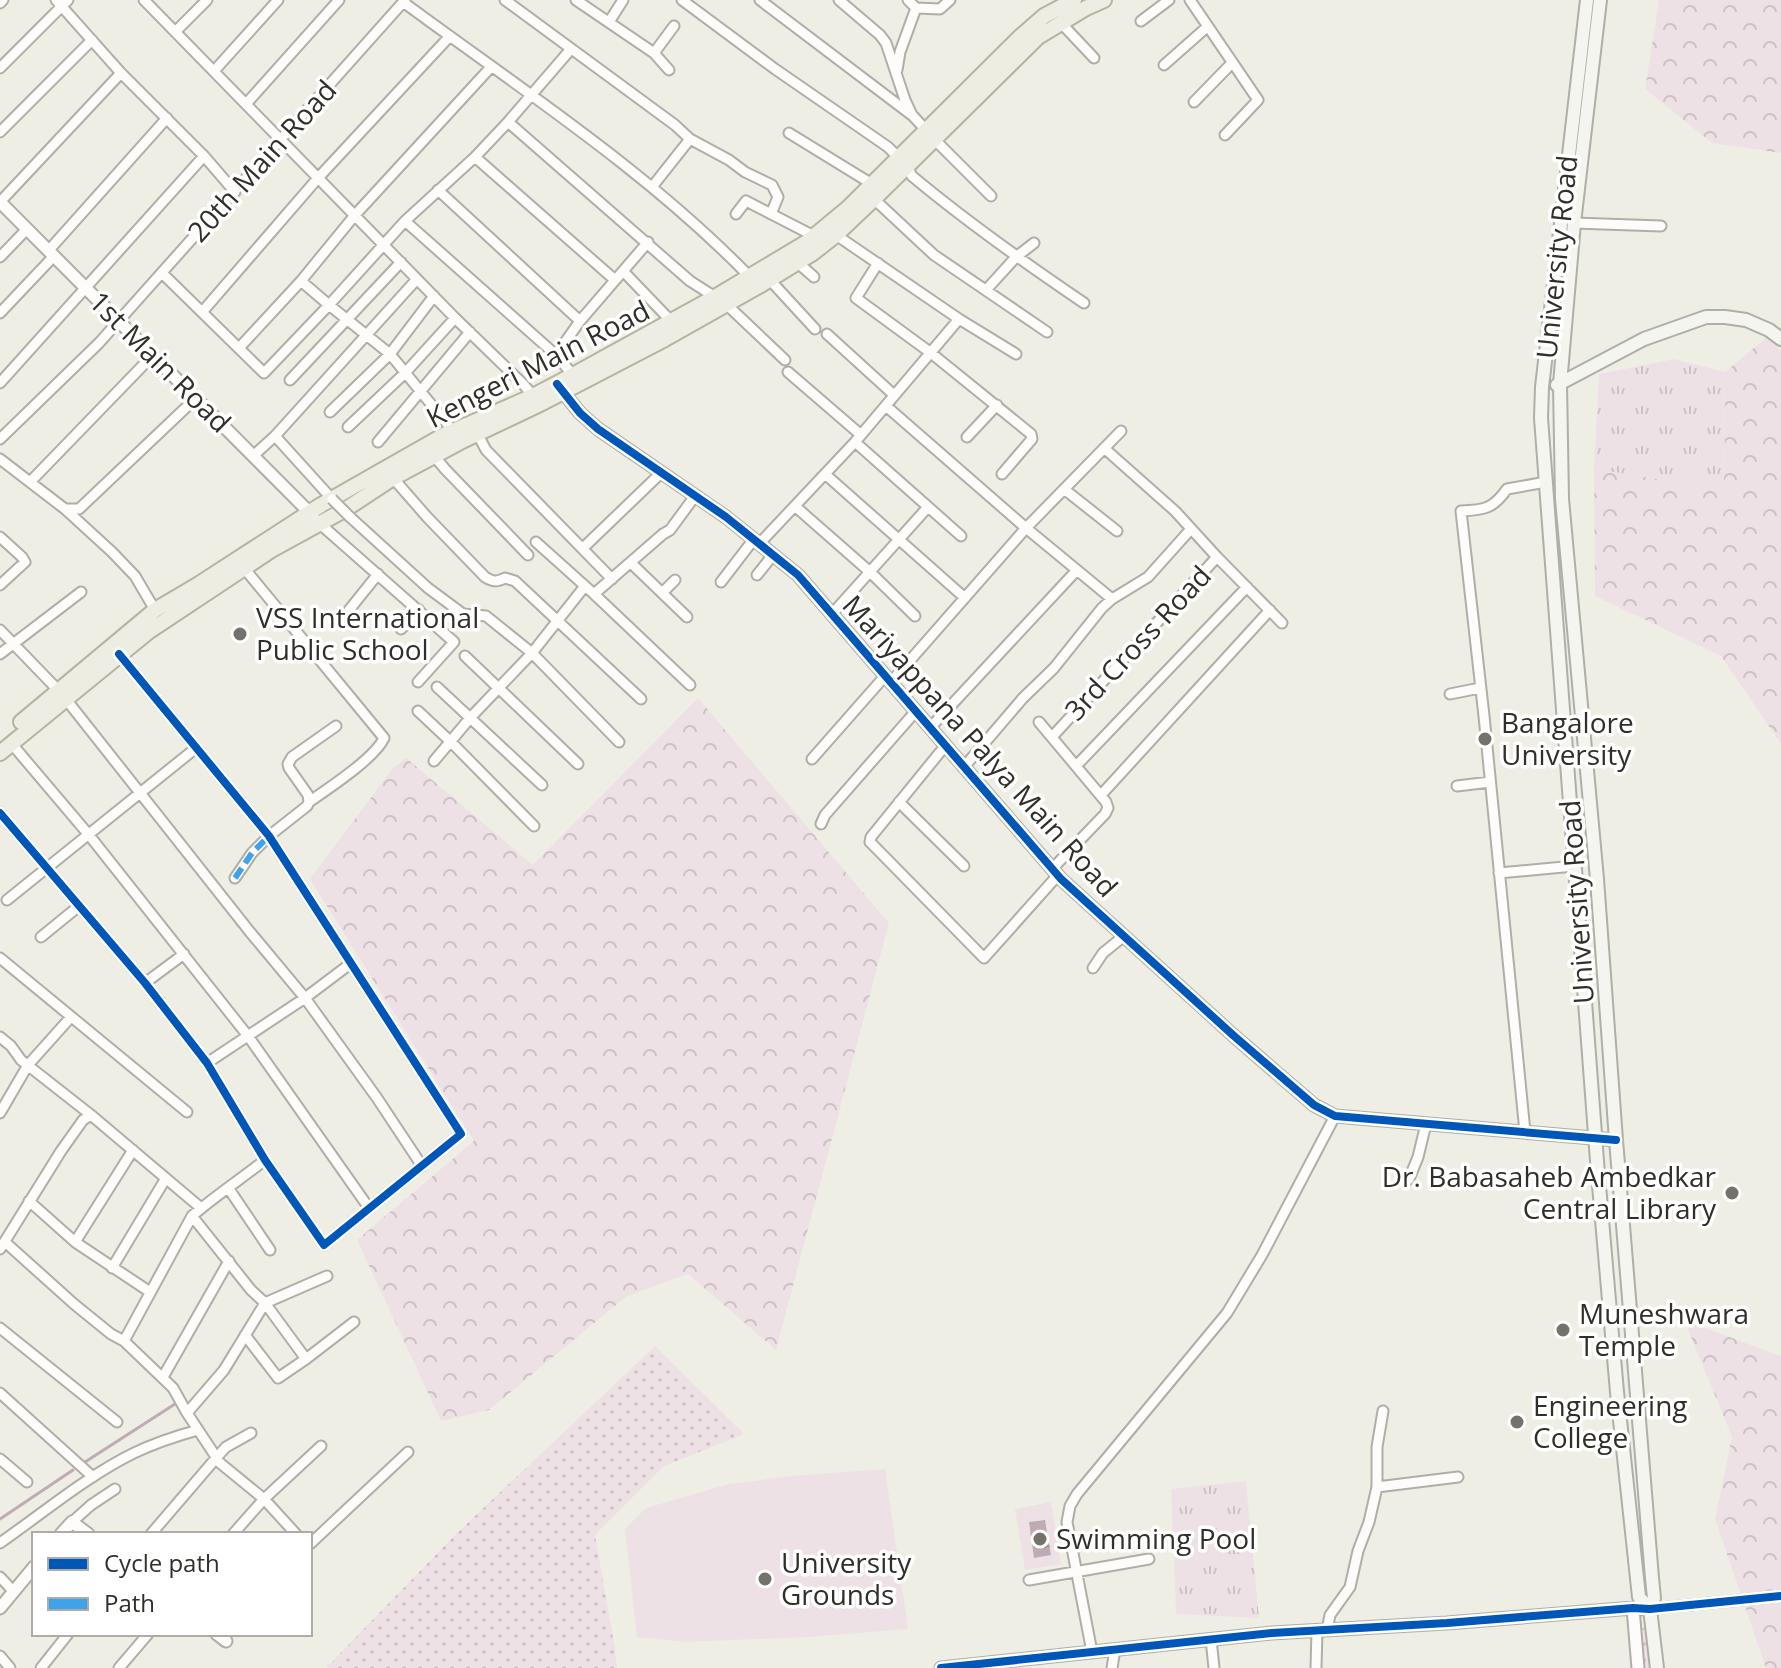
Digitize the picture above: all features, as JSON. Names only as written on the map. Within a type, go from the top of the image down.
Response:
[{"type":"main road","name":"Kengeri Main Road","points":[[4,745],[155,610],[314,518],[346,509],[393,478],[721,301],[750,277],[814,236],[848,208],[1038,37],[1104,0]]},
{"type":"main road","name":"University Road","points":[[1587,0],[1574,223],[1560,384],[1562,499],[1597,879],[1654,1598],[1650,1609],[1657,1668]]},
{"type":"main road","name":"University Road","points":[[1600,0],[1580,114],[1542,387],[1541,418],[1616,1384],[1638,1591],[1639,1597],[1650,1609]]},
{"type":"main road","name":"Kengeri Main Road","points":[[931,135],[1032,26],[1071,1]]},
{"type":"main road","name":"Kengeri Main Road","points":[[560,388],[573,375],[672,322],[770,280],[798,263],[836,235],[874,199],[902,162]]},
{"type":"main road","points":[[1542,387],[1560,384],[1644,339],[1706,317],[1746,320],[1781,339]]},
{"type":"main road","name":"Kengeri Main Road","points":[[61,694],[162,622],[273,549],[314,518],[332,499],[453,431],[536,400]]},
{"type":"street","points":[[144,0],[536,400]]},
{"type":"street","points":[[175,32],[207,0]]},
{"type":"street","points":[[214,71],[278,0]]},
{"type":"street","points":[[246,104],[339,0]]},
{"type":"street","points":[[505,0],[690,139],[772,185],[778,197],[771,214]]},
{"type":"street","points":[[609,22],[623,0]]},
{"type":"street","points":[[682,0],[888,147],[912,176],[934,194],[1016,257],[1084,303]]},
{"type":"street","points":[[760,0],[913,116],[991,196]]},
{"type":"street","points":[[839,0],[886,43],[913,116]]},
{"type":"street","points":[[908,0],[940,9],[950,0]]},
{"type":"street","points":[[1141,21],[1169,0]]},
{"type":"street","points":[[1190,0],[1258,100],[1225,135]]},
{"type":"street","points":[[404,1],[555,111],[652,187],[721,247],[750,277]]},
{"type":"street","name":"20th Main Road","points":[[0,439],[99,343],[404,1]]},
{"type":"street","points":[[579,1],[654,53],[669,70]]},
{"type":"street","points":[[0,68],[62,2],[121,73],[204,156],[235,192]]},
{"type":"street","points":[[897,75],[900,52],[918,4]]},
{"type":"street","points":[[1061,23],[1094,58]]},
{"type":"street","points":[[654,53],[674,26]]},
{"type":"street","points":[[1164,65],[1207,27]]},
{"type":"street","points":[[203,311],[318,178],[450,36]]},
{"type":"street","points":[[0,132],[92,40]]},
{"type":"street","points":[[162,273],[264,373],[405,221],[475,157],[571,49]]},
{"type":"street","points":[[1194,102],[1232,63]]},
{"type":"street","points":[[239,348],[301,281],[355,215],[491,67]]},
{"type":"street","points":[[0,202],[121,73]]},
{"type":"street","points":[[0,313],[167,118]]},
{"type":"street","points":[[508,122],[690,281],[721,301],[785,360]]},
{"type":"street","points":[[789,133],[872,184]]},
{"type":"street","points":[[652,187],[690,139]]},
{"type":"street","points":[[0,383],[204,156]]},
{"type":"street","points":[[475,157],[615,280]]},
{"type":"street","points":[[438,190],[580,321]]},
{"type":"street","points":[[874,199],[934,255],[1047,332]]},
{"type":"street","points":[[736,214],[746,201],[814,236]]},
{"type":"street","name":"1st Main Road","points":[[0,202],[314,518]]},
{"type":"street","points":[[405,221],[556,355],[573,375]]},
{"type":"street","points":[[1574,223],[1661,226]]},
{"type":"street","points":[[0,257],[27,229]]},
{"type":"street","points":[[836,235],[1016,354]]},
{"type":"street","points":[[556,355],[580,321],[648,242]]},
{"type":"street","points":[[986,290],[1016,257],[1034,243]]},
{"type":"street","points":[[290,380],[401,262]]},
{"type":"street","points":[[798,263],[814,277]]},
{"type":"street","points":[[878,263],[856,298],[931,353],[1031,434],[1032,439],[1002,474]]},
{"type":"street","points":[[623,271],[672,322]]},
{"type":"street","points":[[253,456],[275,436],[417,279]]},
{"type":"street","points":[[770,280],[815,329]]},
{"type":"street","points":[[301,281],[390,354],[453,431]]},
{"type":"street","points":[[330,412],[390,354],[434,296]]},
{"type":"street","points":[[348,427],[405,373],[455,318]]},
{"type":"street","points":[[721,582],[756,542],[796,507],[959,319]]},
{"type":"street","points":[[378,442],[470,332]]},
{"type":"street","points":[[827,334],[894,395]]},
{"type":"street","points":[[30,482],[153,355]]},
{"type":"street","points":[[788,372],[961,536]]},
{"type":"street","name":"Mariyappana Palya Main Road","points":[[560,388],[598,429],[695,496],[798,575],[1055,872],[1314,1105],[1335,1116],[1616,1140]]},
{"type":"street","points":[[65,509],[79,509],[196,398]]},
{"type":"street","points":[[967,437],[997,405]]},
{"type":"street","points":[[886,406],[1112,599]]},
{"type":"street","points":[[812,759],[965,598],[1026,528],[1121,431]]},
{"type":"street","points":[[477,433],[486,450],[612,579]]},
{"type":"street","points":[[275,436],[350,517],[428,588],[463,614],[486,616],[532,653],[619,742]]},
{"type":"street","points":[[1104,448],[1175,511],[1282,623]]},
{"type":"street","points":[[434,456],[528,555]]},
{"type":"street","points":[[0,459],[65,509],[135,576],[155,610]]},
{"type":"street","points":[[583,548],[661,473]]},
{"type":"street","points":[[825,474],[965,598]]},
{"type":"street","points":[[393,478],[485,577],[498,582],[505,578],[515,581],[641,699]]},
{"type":"street","points":[[1525,1132],[1461,511],[1484,510],[1507,489],[1546,482]]},
{"type":"street","points":[[1064,489],[1117,531]]},
{"type":"street","points":[[594,594],[670,530],[695,496]]},
{"type":"street","points":[[796,507],[915,616]]},
{"type":"street","points":[[832,614],[928,507]]},
{"type":"street","points":[[314,518],[454,642],[418,682]]},
{"type":"street","points":[[964,767],[1023,698],[1054,668],[1098,613],[1112,599],[1148,577],[1191,529]]},
{"type":"street","points":[[0,537],[25,562],[0,585]]},
{"type":"street","points":[[536,542],[690,685]]},
{"type":"street","points":[[757,575],[773,555]]},
{"type":"street","name":"3rd Cross Road","points":[[1101,795],[1052,737],[1217,557]]},
{"type":"street","points":[[631,563],[687,617]]},
{"type":"street","points":[[235,878],[252,853],[269,836],[359,765],[380,746],[384,738],[244,568]]},
{"type":"street","points":[[930,728],[1077,570]]},
{"type":"street","points":[[341,620],[378,574]]},
{"type":"street","points":[[662,593],[675,580]]},
{"type":"street","points":[[434,761],[532,653],[585,586]]},
{"type":"street","points":[[1076,766],[1247,587]]},
{"type":"street","points":[[0,654],[81,592]]},
{"type":"street","points":[[401,629],[419,610]]},
{"type":"street","points":[[945,746],[870,842],[984,958],[1105,814],[1108,808],[1101,795],[1270,610]]},
{"type":"street","points":[[0,630],[61,694],[305,998],[422,1166]]},
{"type":"street","points":[[0,813],[145,983],[207,1063],[265,1160],[324,1245],[461,1134],[269,836],[119,654]]},
{"type":"street","points":[[465,656],[578,764]]},
{"type":"street","points":[[437,687],[542,785]]},
{"type":"street","points":[[1450,694],[1480,688]]},
{"type":"street","points":[[418,711],[534,826]]},
{"type":"street","points":[[821,824],[825,815],[916,711]]},
{"type":"street","points":[[1039,722],[1052,737]]},
{"type":"street","points":[[309,802],[308,795],[289,768],[289,761],[336,726]]},
{"type":"street","points":[[4,745],[89,835],[184,954],[248,1036],[369,1208]]},
{"type":"street","points":[[7,900],[196,748]]},
{"type":"street","points":[[1457,786],[1490,782]]},
{"type":"street","points":[[899,802],[964,866]]},
{"type":"street","points":[[1499,873],[1574,866]]},
{"type":"street","points":[[41,937],[79,906]]},
{"type":"street","points":[[1093,968],[1103,953],[1124,936]]},
{"type":"street","points":[[145,983],[184,954]]},
{"type":"street","points":[[0,958],[187,1112]]},
{"type":"street","points":[[207,1063],[350,964]]},
{"type":"street","points":[[0,1113],[28,1065],[71,1017]]},
{"type":"street","points":[[0,1037],[28,1065],[201,1208]]},
{"type":"street","points":[[91,1115],[83,1120],[2,1245],[111,1334],[124,1341],[163,1377],[220,1463],[264,1499],[294,1532]]},
{"type":"street","points":[[1092,1652],[1067,1522],[1070,1506],[1227,1313],[1262,1255],[1335,1116]]},
{"type":"street","points":[[1409,1179],[1426,1124]]},
{"type":"street","points":[[75,1242],[133,1150]]},
{"type":"street","points":[[124,1341],[192,1216],[265,1160]]},
{"type":"street","points":[[112,1268],[166,1178]]},
{"type":"street","points":[[229,1189],[270,1250]]},
{"type":"street","points":[[29,1201],[75,1242],[150,1292]]},
{"type":"street","points":[[192,1216],[265,1303],[306,1359]]},
{"type":"street","points":[[163,1377],[229,1261]]},
{"type":"street","points":[[187,1413],[224,1370],[265,1303],[327,1276]]},
{"type":"street","points":[[245,1335],[278,1378],[354,1322]]},
{"type":"street","points":[[0,1328],[117,1422]]},
{"type":"street","points":[[0,1393],[93,1477]]},
{"type":"street","points":[[1316,1668],[1322,1630],[1350,1587],[1358,1551],[1369,1522],[1377,1487],[1377,1447],[1383,1411]]},
{"type":"street","points":[[0,1543],[93,1477],[132,1454],[166,1439],[198,1430]]},
{"type":"street","points":[[153,1532],[226,1447],[251,1433]]},
{"type":"street","points":[[235,1532],[264,1499],[321,1446]]},
{"type":"street","points":[[312,1542],[408,1452]]},
{"type":"street","points":[[0,1459],[27,1482]]},
{"type":"street","points":[[1377,1487],[1458,1477]]},
{"type":"street","points":[[63,1532],[91,1505],[115,1489]]},
{"type":"street","points":[[72,1522],[85,1532]]},
{"type":"street","points":[[1029,1580],[1149,1559]]},
{"type":"street","points":[[0,1608],[32,1570]]},
{"type":"street","points":[[0,1577],[14,1592]]},
{"type":"street","points":[[941,1668],[1272,1633],[1650,1609],[1781,1596]]},
{"type":"street","points":[[1633,1608],[1638,1668]]},
{"type":"street","points":[[41,1668],[66,1636]]},
{"type":"street","points":[[119,1668],[146,1636]]},
{"type":"street","points":[[1211,1639],[1214,1668]]},
{"type":"street","points":[[1112,1668],[1115,1649]]},
{"type":"street","points":[[0,1656],[10,1668]]},
{"type":"green space","points":[[1659,0],[1781,0],[1781,153],[1712,143],[1645,89]]},
{"type":"green space","points":[[1766,338],[1781,350],[1781,744],[1721,656],[1595,596],[1594,469],[1724,489],[1725,372]]},
{"type":"green space","points":[[1674,359],[1725,372],[1724,489],[1594,469],[1599,374]]},
{"type":"green space","points":[[698,698],[889,923],[776,1350],[688,1274],[627,1296],[489,1410],[441,1421],[357,1240],[474,1141],[310,879],[393,768],[406,758],[533,865]]},
{"type":"green space","points":[[1684,1320],[1781,1356],[1781,1668],[1766,1668],[1715,1519],[1732,1437]]},
{"type":"green space","points":[[655,1346],[744,1434],[664,1466],[595,1535],[617,1668],[326,1668],[455,1535]]},
{"type":"green space","name":"University Grounds","points":[[885,1469],[908,1629],[686,1642],[637,1637],[625,1529],[646,1508],[729,1484]]},
{"type":"green space","points":[[1246,1481],[1259,1618],[1176,1614],[1171,1489]]},
{"type":"green space","points":[[1051,1502],[1061,1564],[1025,1570],[1015,1509]]},
{"type":"green space","points":[[1638,1628],[1648,1628],[1653,1668],[1642,1668]]},
{"type":"water","name":"Swimming Pool","points":[[1045,1520],[1051,1555],[1034,1558],[1029,1522]]},
{"type":"waterway","points":[[85,1462],[175,1404]]},
{"type":"waterway","points":[[0,1519],[73,1470]]},
{"type":"marked path","points":[[235,878],[252,853],[269,836]]},
{"type":"cycle path","points":[[557,384],[580,413],[598,429],[726,517],[798,575],[1061,879],[1314,1105],[1335,1116],[1616,1140]]},
{"type":"cycle path","points":[[0,813],[145,983],[207,1063],[265,1160],[324,1245],[461,1134],[269,836],[119,654]]},
{"type":"cycle path","points":[[941,1668],[1272,1633],[1650,1609],[1781,1596]]},
{"type":"place","name":"VSS International Public School","points":[[240,634]]},
{"type":"place","name":"Bangalore University","points":[[1485,739]]},
{"type":"place","name":"Dr. Babasaheb Ambedkar Central Library","points":[[1732,1193]]},
{"type":"place","name":"Muneshwara Temple","points":[[1563,1330]]},
{"type":"place","name":"Engineering College","points":[[1517,1422]]},
{"type":"place","name":"Swimming Pool","points":[[1040,1539]]},
{"type":"place","name":"University Grounds","points":[[765,1579]]}]
